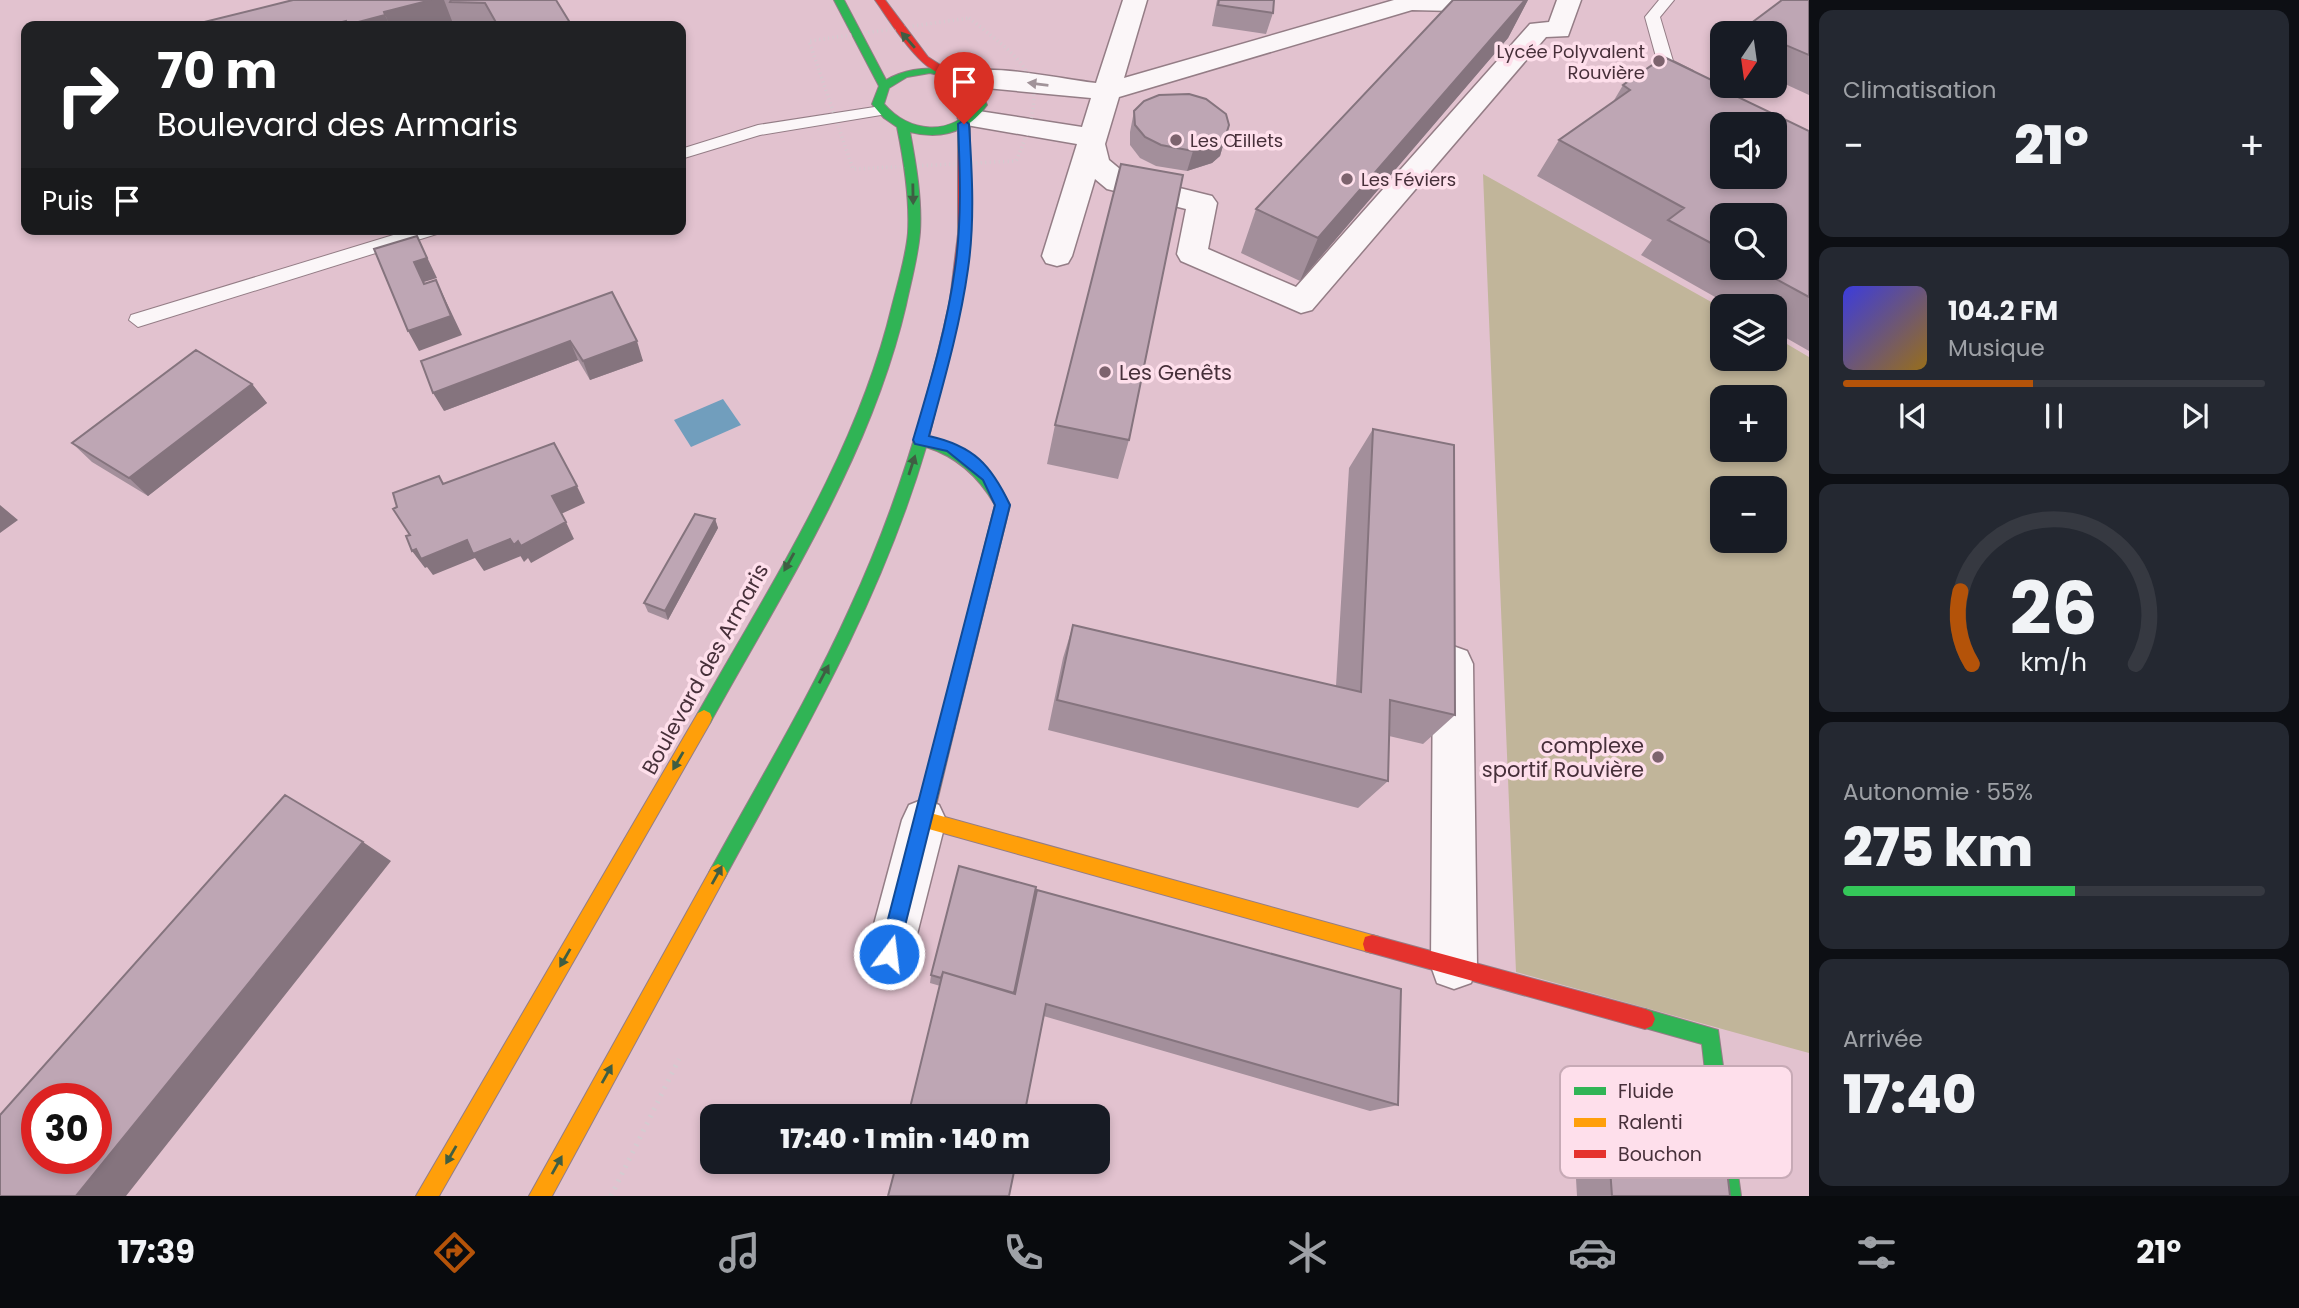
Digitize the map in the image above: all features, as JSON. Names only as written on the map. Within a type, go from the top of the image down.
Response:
[{"type":"main road","points":[[839,0],[884,86]]},
{"type":"main road","points":[[880,0],[924,59],[954,75],[974,87],[979,97],[979,108],[968,121],[934,131],[902,127],[881,111],[878,98],[884,86],[893,79],[916,71],[954,75]]},
{"type":"main road","points":[[540,1196],[784,752],[857,611],[894,523],[947,346],[962,267],[968,121]]},
{"type":"main road","name":"Boulevard des Armaris","points":[[427,1196],[702,721],[822,503],[877,386],[901,302],[914,230],[911,164],[902,127]]},
{"type":"main road","points":[[920,440],[951,447],[989,476],[1003,505],[924,820],[1711,1037],[1714,1066]]},
{"type":"main road","points":[[1728,1178],[1730,1196]]},
{"type":"street","points":[[1057,256],[1090,137],[1135,0]]},
{"type":"street","points":[[954,75],[1106,92],[1411,3],[1457,4],[1539,29],[1559,31],[1569,0]]},
{"type":"street","points":[[1090,137],[1095,164],[1117,182],[1202,203],[1192,254],[1301,302],[1539,29]]},
{"type":"street","points":[[968,121],[1090,137]]},
{"type":"street","points":[[1453,623],[1454,966]]},
{"type":"street","points":[[889,954],[924,820]]},
{"type":"lane","points":[[1667,0],[1652,17],[1667,64],[1702,82]]},
{"type":"lane","points":[[686,152],[758,130],[881,111]]},
{"type":"lane","points":[[138,320],[414,235]]},
{"type":"shaded area","name":"complexe sportif Rouvière","points":[[1483,174],[1710,301],[1710,371],[1787,371],[1787,344],[1809,357],[1809,1053],[1516,972]]},
{"type":"water","points":[[723,399],[741,425],[691,447],[674,420]]},
{"type":"building","points":[[293,0],[431,0],[384,12],[385,15],[362,21],[208,21]]},
{"type":"building","points":[[556,0],[569,21],[495,21],[485,3],[450,2]]},
{"type":"building","points":[[1219,0],[1274,0],[1273,13],[1218,5]]},
{"type":"building","name":"Les Féviers","points":[[1453,0],[1525,0],[1318,238],[1256,209]]},
{"type":"building","points":[[1782,0],[1809,0],[1809,55],[1787,46],[1787,21],[1754,21]]},
{"type":"building","points":[[1664,57],[1710,79],[1710,98],[1740,98],[1769,112],[1710,112],[1710,189],[1787,189],[1787,120],[1809,131],[1809,297],[1778,280],[1787,280],[1787,203],[1710,203],[1710,243],[1668,220],[1684,208],[1559,140],[1630,90],[1623,85]]},
{"type":"building","points":[[1189,94],[1206,99],[1226,114],[1229,125],[1226,135],[1218,143],[1193,151],[1161,145],[1145,137],[1135,125],[1134,111],[1144,101],[1159,95]]},
{"type":"building","name":"Les Genêts","points":[[1121,164],[1183,175],[1129,440],[1055,425]]},
{"type":"building","points":[[417,236],[427,258],[414,262],[424,284],[436,280],[451,316],[408,331],[374,249]]},
{"type":"building","points":[[612,292],[637,341],[583,361],[570,341],[433,393],[421,361]]},
{"type":"building","points":[[196,350],[252,384],[129,478],[72,443]]},
{"type":"building","points":[[1373,429],[1454,445],[1455,715],[1390,700],[1388,781],[1057,700],[1073,625],[1361,692]]},
{"type":"building","points":[[554,443],[577,486],[552,496],[566,522],[521,546],[518,541],[514,545],[510,539],[473,554],[467,540],[421,559],[416,549],[412,551],[406,536],[410,535],[393,509],[397,507],[393,493],[439,476],[443,484]]},
{"type":"building","points":[[695,514],[715,519],[665,611],[644,603]]},
{"type":"building","points":[[285,795],[363,842],[112,1152],[112,1083],[28,1083]]},
{"type":"building","points":[[959,866],[1036,887],[1014,993],[943,972],[941,978],[931,975]]},
{"type":"building","points":[[1037,890],[1401,989],[1398,1105],[1046,1004],[1026,1104],[911,1104],[943,972],[1015,994]]},
{"type":"building","points":[[21,1091],[21,1174],[94,1174],[76,1196],[0,1196],[0,1115]]},
{"type":"building","points":[[894,1174],[1014,1174],[1009,1196],[888,1196]]},
{"type":"building","points":[[1611,1178],[1728,1178],[1730,1196],[1612,1196]]},
{"type":"traffic: fast","points":[[839,0],[884,86]]},
{"type":"traffic: fast","points":[[930,70],[962,80],[974,90],[981,105],[972,118],[945,131],[915,130],[900,124],[878,104],[884,86],[904,74],[930,70]]},
{"type":"traffic: fast","points":[[704,718],[822,506],[872,395],[891,338],[913,240],[910,164],[903,127]]},
{"type":"traffic: fast","points":[[718,873],[825,676],[874,572],[916,458],[956,300]]},
{"type":"traffic: fast","points":[[920,440],[947,449],[969,462],[987,481],[1003,505],[947,727]]},
{"type":"traffic: fast","points":[[1645,1019],[1711,1037],[1714,1066]]},
{"type":"traffic: fast","points":[[1728,1178],[1730,1196]]},
{"type":"traffic: slow","points":[[427,1196],[704,718]]},
{"type":"traffic: slow","points":[[947,727],[924,820],[1372,944]]},
{"type":"traffic: slow","points":[[540,1196],[718,873]]},
{"type":"traffic: jam","points":[[880,0],[924,59],[944,72]]},
{"type":"traffic: jam","points":[[956,300],[964,234],[964,124]]},
{"type":"traffic: jam","points":[[1372,944],[1645,1019]]},
{"type":"place","name":"Lycée Polyvalent Rouvière","points":[[1659,61]]},
{"type":"place","name":"Les Œillets","points":[[1176,140]]},
{"type":"place","name":"Les Féviers","points":[[1347,179]]},
{"type":"place","name":"Les Genêts","points":[[1105,372]]},
{"type":"place","name":"complexe sportif Rouvière","points":[[1658,757]]},
{"type":"route","points":[[889,954],[1003,505],[989,476],[951,447],[920,440],[947,346],[962,267],[966,178],[964,124]]}]
